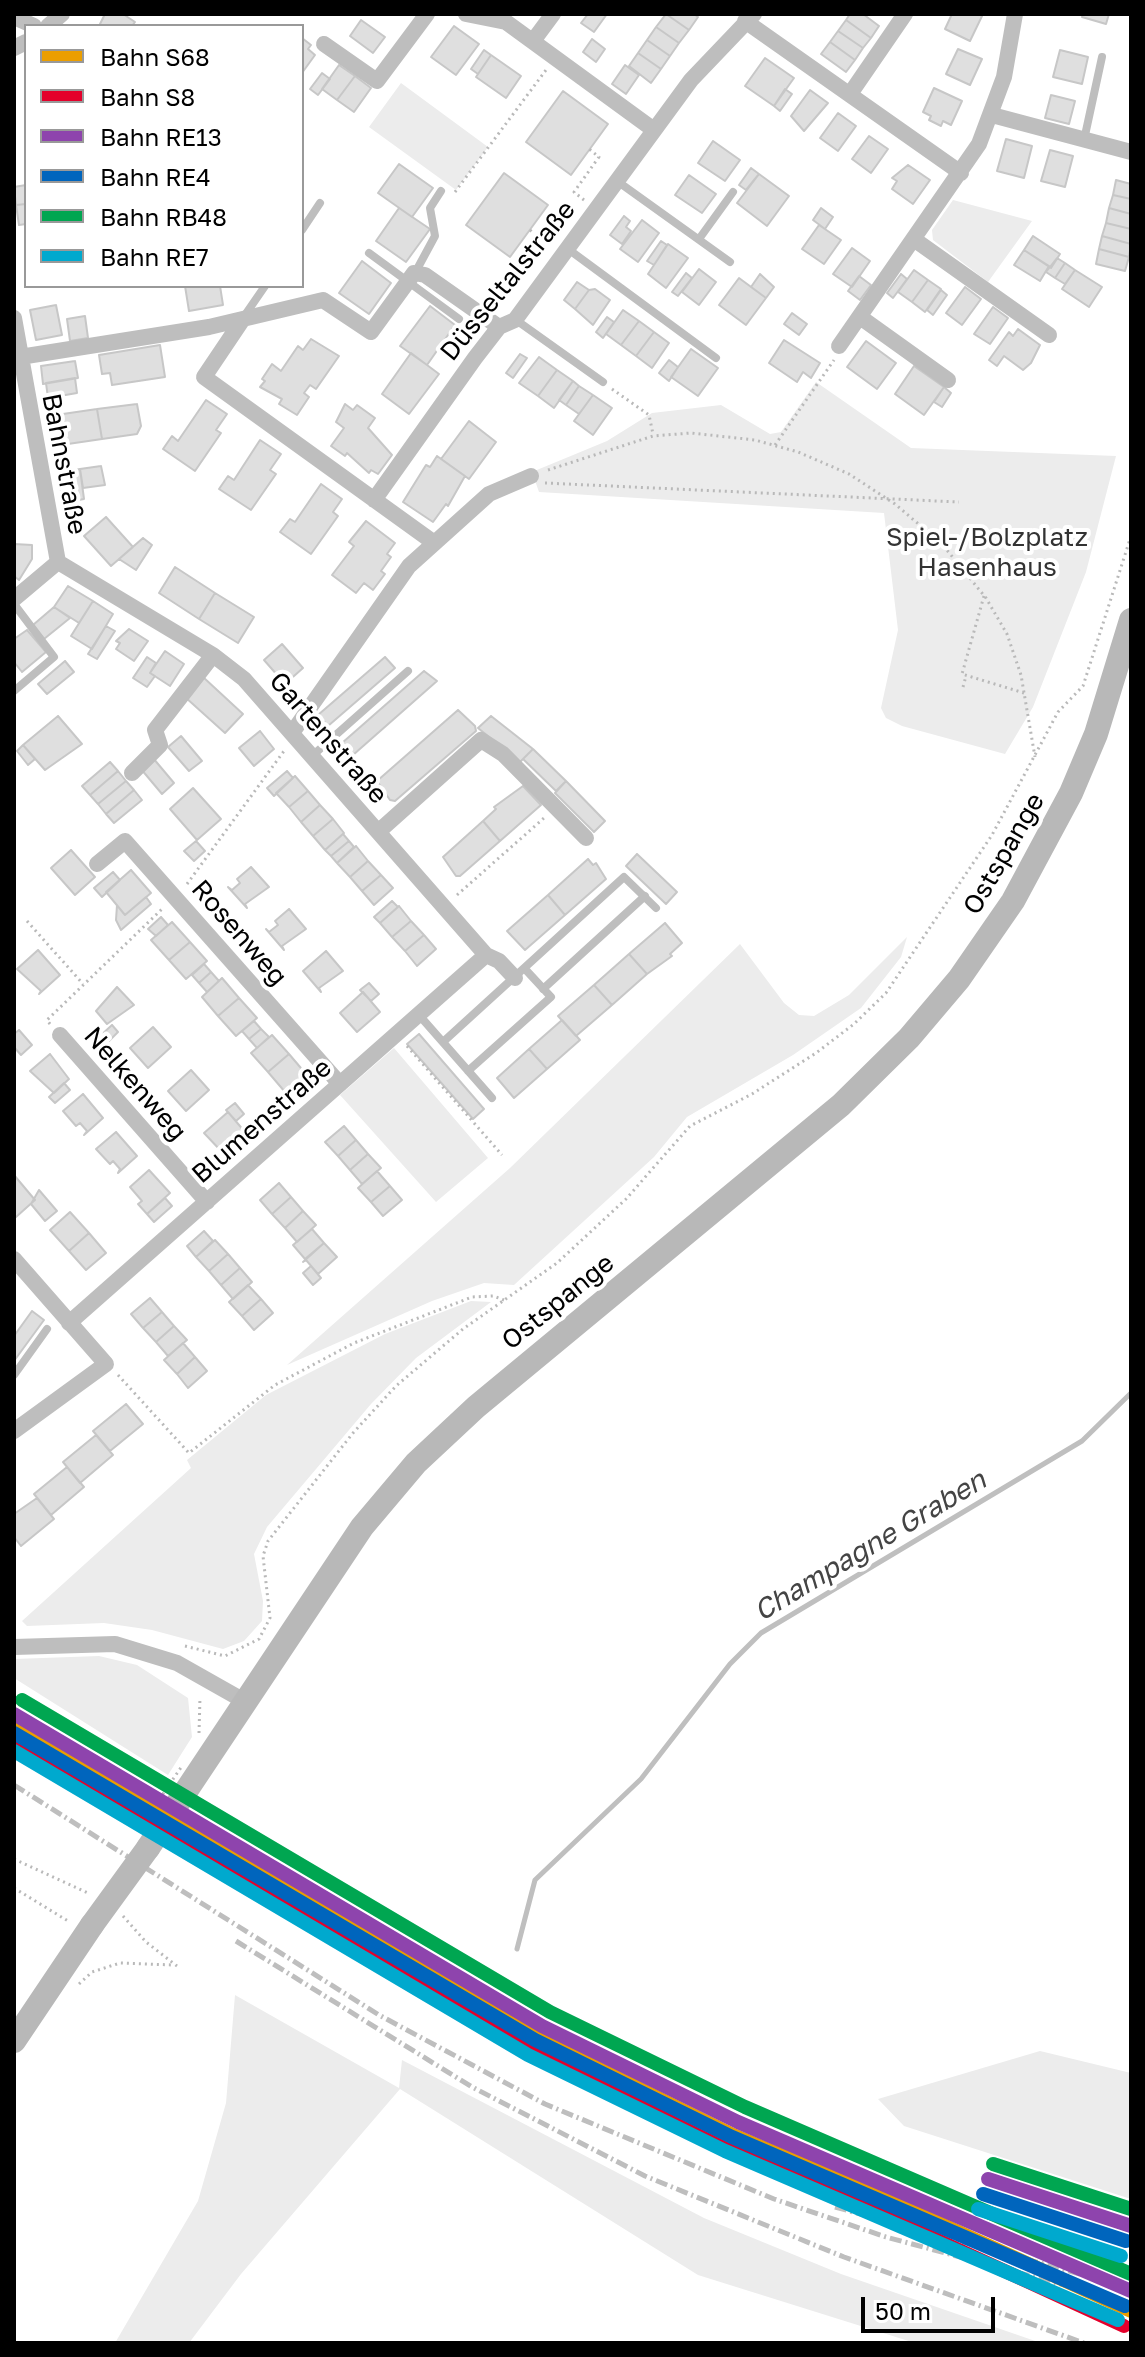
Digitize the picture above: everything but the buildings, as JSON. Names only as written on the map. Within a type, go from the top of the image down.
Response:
[{"type":"main road","name":"Ostspange","points":[[14,2041],[44,1996],[81,1924],[190,1766],[246,1702],[362,1527],[425,1455],[476,1407],[841,1105],[909,1038],[959,979],[1013,901],[1071,793],[1096,734],[1131,620]]},
{"type":"street","points":[[324,44],[377,81],[427,14]]},
{"type":"street","points":[[466,14],[506,22],[654,130]]},
{"type":"street","points":[[533,41],[553,14]]},
{"type":"street","points":[[850,94],[905,14]]},
{"type":"street","points":[[839,346],[961,173],[992,115],[1004,77],[1015,14]]},
{"type":"street","name":"Düsseltalstraße","points":[[374,500],[499,327],[515,320],[691,80],[750,17],[850,94],[961,173]]},
{"type":"street","points":[[992,115],[1131,152]]},
{"type":"street","points":[[915,240],[1049,335]]},
{"type":"street","points":[[20,357],[243,319],[323,300],[371,332],[411,278],[425,275],[499,327]]},
{"type":"street","points":[[860,317],[948,380]]},
{"type":"street","name":"Bahnstraße","points":[[14,318],[58,562],[14,602]]},
{"type":"street","points":[[243,319],[204,377],[433,542]]},
{"type":"street","points":[[292,733],[409,566],[489,494],[531,476]]},
{"type":"street","name":"Gartenstraße","points":[[58,562],[213,655],[244,679],[486,955],[520,973]]},
{"type":"street","points":[[132,773],[160,745],[155,730],[213,655]]},
{"type":"street","points":[[378,832],[481,740],[503,754],[586,838]]},
{"type":"street","name":"Rosenweg","points":[[97,864],[125,841],[340,1084]]},
{"type":"street","name":"Blumenstraße","points":[[69,1323],[486,955]]},
{"type":"street","name":"Nelkenweg","points":[[60,1035],[207,1202]]},
{"type":"street","points":[[14,1259],[106,1364],[14,1431]]},
{"type":"street","points":[[14,1647],[115,1644],[177,1663],[246,1702]]},
{"type":"lane","points":[[1084,140],[1102,57]]},
{"type":"lane","points":[[617,181],[730,262]]},
{"type":"lane","points":[[411,278],[435,236],[430,208],[441,191]]},
{"type":"lane","points":[[699,239],[733,192]]},
{"type":"lane","points":[[304,227],[320,203]]},
{"type":"lane","points":[[568,249],[716,358]]},
{"type":"lane","points":[[369,253],[411,278],[459,319]]},
{"type":"lane","points":[[243,319],[264,288]]},
{"type":"lane","points":[[515,320],[603,382]]},
{"type":"lane","points":[[14,602],[54,657],[14,691]]},
{"type":"lane","points":[[312,756],[408,671]]},
{"type":"lane","points":[[443,1042],[624,877],[656,908]]},
{"type":"lane","points":[[543,989],[645,896]]},
{"type":"lane","name":"Gartenstraße","points":[[468,1071],[551,997],[520,973]]},
{"type":"lane","points":[[419,1015],[492,1098]]},
{"type":"lane","points":[[14,1375],[47,1329]]},
{"type":"path","points":[[447,203],[556,58]]},
{"type":"path","points":[[585,200],[574,192],[599,157],[589,149]]},
{"type":"path","points":[[483,316],[565,203],[576,210],[580,206]]},
{"type":"path","points":[[530,230],[539,238]]},
{"type":"path","points":[[775,445],[833,363],[839,346]]},
{"type":"path","points":[[603,382],[649,415],[653,436]]},
{"type":"path","points":[[959,502],[889,499],[542,482],[539,474],[653,436],[691,433],[775,445],[849,474],[889,499],[942,544],[984,596],[1007,634],[1024,693],[1035,757]]},
{"type":"path","points":[[196,1744],[198,1701],[208,1681],[225,1656],[259,1639],[266,1629],[271,1607],[263,1556],[268,1541],[396,1386],[463,1329],[557,1263],[626,1199],[690,1126],[770,1084],[869,1011],[913,956],[968,873],[1058,712],[1083,686],[1091,671],[1131,536]]},
{"type":"path","points":[[984,596],[962,674],[1024,693]]},
{"type":"path","points":[[963,687],[966,676]]},
{"type":"path","points":[[444,907],[556,807]]},
{"type":"path","points":[[27,921],[84,985]]},
{"type":"path","points":[[397,1034],[502,1155]]},
{"type":"path","points":[[106,1364],[149,1406],[189,1453],[275,1385],[354,1343],[472,1297],[493,1296],[504,1300]]},
{"type":"path","points":[[14,1888],[81,1924]]},
{"type":"path","points":[[44,1996],[63,1995],[92,1972],[120,1963],[177,1966]]},
{"type":"green space","points":[[401,83],[488,147],[456,190],[369,127]]},
{"type":"green space","points":[[953,200],[1032,221],[988,282],[933,240],[932,230]]},
{"type":"green space","name":"Spiel-/Bolzplatz Hasenhaus","points":[[816,382],[911,448],[1116,456],[1086,572],[1033,707],[1005,754],[902,726],[886,718],[881,708],[898,630],[884,513],[539,492],[532,472],[607,441],[652,413],[721,405],[770,434],[781,432]]},
{"type":"green space","points":[[907,937],[901,957],[861,1008],[793,1055],[687,1117],[654,1157],[514,1285],[484,1283],[432,1301],[287,1365],[510,1168],[740,944],[784,1003],[799,1015],[814,1016],[849,995]]},
{"type":"green space","points":[[394,1048],[488,1158],[436,1202],[340,1095]]},
{"type":"green space","points":[[471,1301],[491,1302],[416,1358],[371,1404],[267,1527],[254,1554],[263,1601],[262,1621],[244,1641],[223,1649],[152,1630],[104,1623],[27,1626],[22,1621],[191,1468],[187,1460],[266,1395],[385,1334]]},
{"type":"green space","points":[[99,1656],[137,1665],[188,1698],[192,1737],[168,1775],[14,1678],[14,1659]]},
{"type":"green space","points":[[235,1995],[399,2088],[402,2060],[704,2218],[841,2274],[1041,2343],[915,2343],[698,2275],[400,2089],[241,2274],[189,2343],[115,2343],[198,2201],[226,2103]]},
{"type":"green space","points":[[1040,2051],[1131,2073],[1131,2199],[904,2126],[878,2099]]},
{"type":"waterway","name":"Champagne Graben","points":[[517,1949],[535,1880],[641,1779],[730,1664],[761,1633],[1082,1441],[1131,1393]]},
{"type":"railway","points":[[14,1785],[379,2015],[545,2104],[774,2199],[886,2237],[1131,2303]]},
{"type":"railway","points":[[236,1941],[472,2087],[645,2176],[844,2257],[1084,2343]]},
{"type":"railway","points":[[835,2207],[1131,2288]]},
{"type":"rail line","name":"RB48","points":[[22,1700],[550,2012],[745,2107],[1131,2274]]},
{"type":"rail line","name":"RE13","points":[[14,1714],[542,2026],[738,2122],[1131,2291]]},
{"type":"rail line","name":"S68","points":[[14,1728],[537,2038],[733,2135],[900,2205],[1131,2311]]},
{"type":"rail line","name":"RE4","points":[[14,1733],[535,2040],[732,2137],[1125,2306]]},
{"type":"rail line","name":"S8","points":[[14,1747],[530,2052],[726,2149],[894,2220],[1124,2326]]},
{"type":"rail line","name":"RE7","points":[[14,1751],[528,2055],[725,2151],[1118,2320]]},
{"type":"rail line","name":"RB48","points":[[993,2164],[1131,2209]]},
{"type":"rail line","name":"RE13","points":[[988,2179],[1131,2226]]},
{"type":"rail line","name":"RE4","points":[[983,2194],[1126,2241]]},
{"type":"rail line","name":"RE7","points":[[978,2209],[1121,2256]]}]
